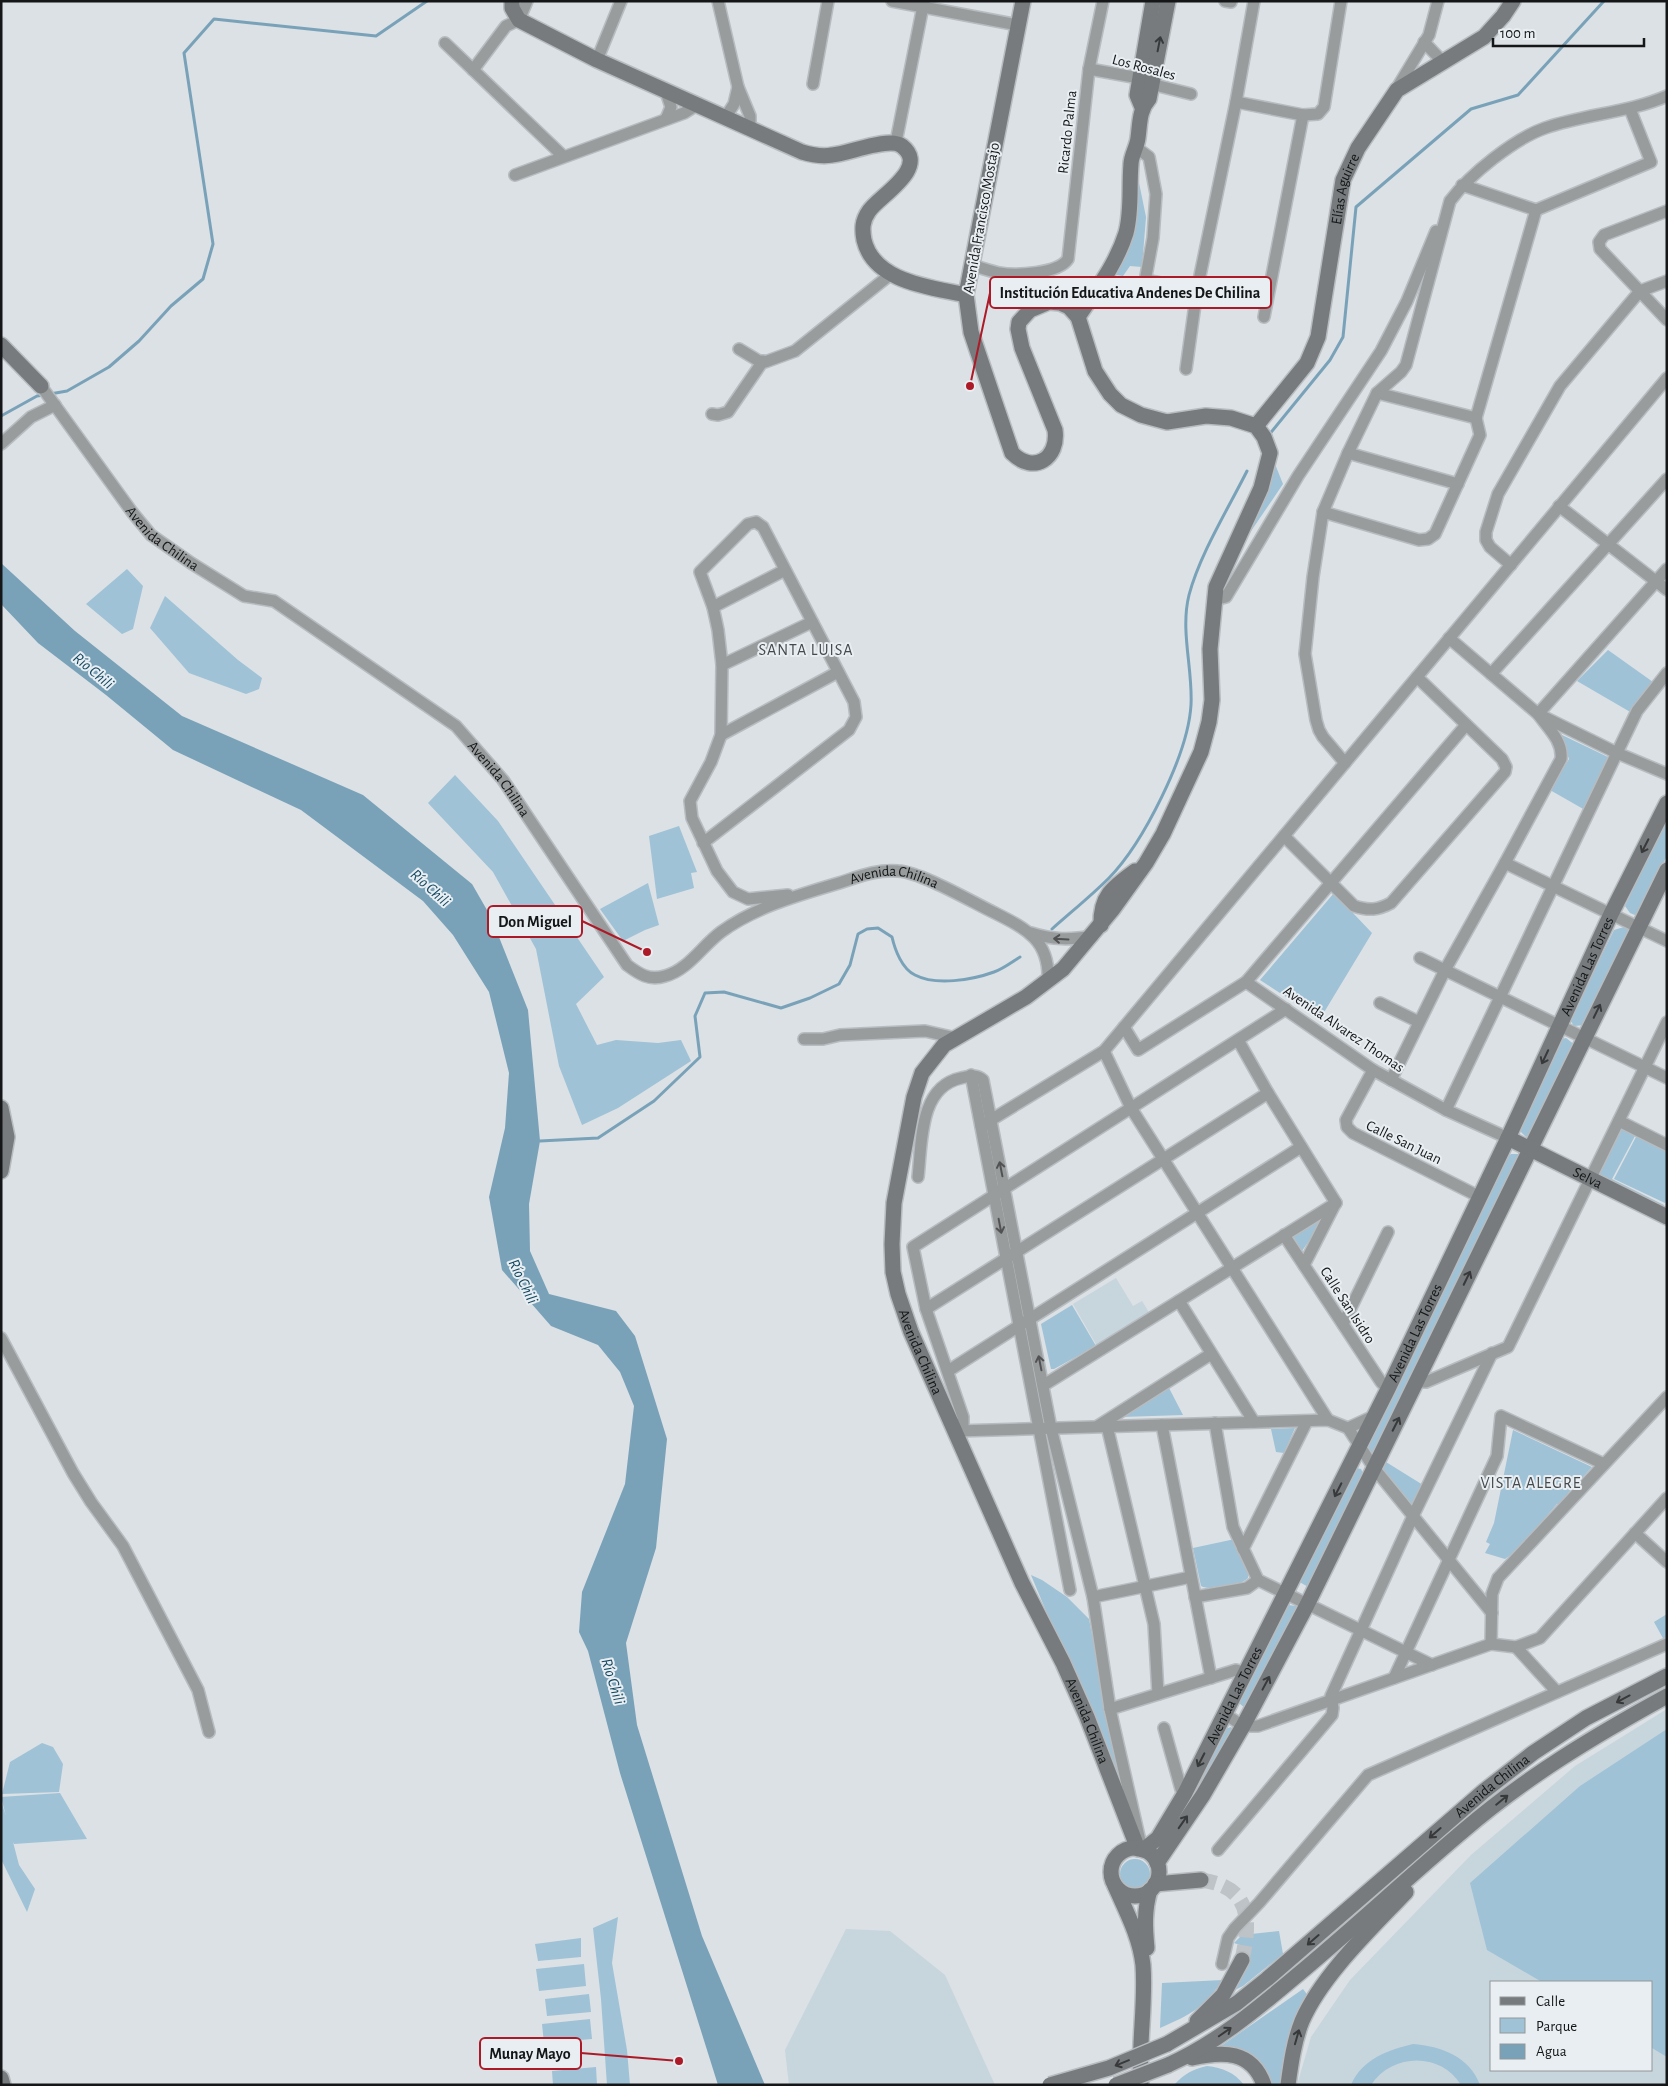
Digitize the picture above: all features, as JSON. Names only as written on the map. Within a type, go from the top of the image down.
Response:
[{"type":"street","points":[[512,1],[515,14],[519,20],[597,60],[695,106],[816,156],[833,155],[883,143],[896,142],[903,146],[909,154],[909,164],[905,176],[869,211],[862,228],[866,249],[875,263],[891,274],[925,286],[966,294]]},
{"type":"street","points":[[473,70],[506,26],[519,20],[527,1]]},
{"type":"street","points":[[597,60],[621,1]]},
{"type":"street","points":[[718,1],[738,87],[750,116],[750,130]]},
{"type":"street","points":[[813,84],[828,1]]},
{"type":"street","points":[[892,1],[924,4],[1018,26]]},
{"type":"street","name":"Avenida Francisco Mostajo","points":[[1023,1],[966,294],[971,332],[981,368],[1012,453],[1024,462],[1031,463],[1045,459],[1051,454],[1057,440],[1055,430],[1022,348],[1018,329],[1019,322],[1030,310],[1050,302],[1060,303],[1069,307],[1078,317]]},
{"type":"street","name":"Ricardo Palma","points":[[972,265],[1000,273],[1018,274],[1039,272],[1064,265],[1068,259],[1089,69],[1103,1]]},
{"type":"street","points":[[1048,982],[1063,969],[1097,930],[1146,863],[1163,834],[1201,752],[1212,700],[1210,649],[1216,587],[1261,488],[1270,454],[1260,432],[1231,418],[1206,416],[1167,422],[1141,415],[1121,405],[1110,394],[1095,371],[1078,317],[1101,285],[1116,259],[1126,232],[1131,162],[1137,148],[1142,106],[1149,98],[1145,81],[1153,1]]},
{"type":"street","points":[[1145,81],[1168,1]]},
{"type":"street","points":[[1225,1],[1231,2]]},
{"type":"street","points":[[1186,369],[1197,290],[1236,102],[1254,1]]},
{"type":"street","points":[[1236,102],[1303,115],[1318,114],[1324,107],[1341,1]]},
{"type":"street","points":[[1396,90],[1429,35],[1438,1]]},
{"type":"street","name":"Elías Aguirre","points":[[1260,432],[1307,363],[1318,337],[1343,180],[1358,148],[1396,90],[1484,37],[1503,16],[1513,1]]},
{"type":"street","points":[[896,142],[924,4]]},
{"type":"street","points":[[1424,42],[1443,62]]},
{"type":"street","points":[[445,43],[563,156]]},
{"type":"street","name":"Los Rosales","points":[[1089,69],[1145,81],[1191,94]]},
{"type":"street","points":[[724,118],[734,104],[738,87]]},
{"type":"street","points":[[666,92],[671,107],[666,119]]},
{"type":"street","points":[[1214,600],[1226,597],[1298,476],[1381,350],[1407,301],[1444,211],[1462,185],[1516,141],[1545,128],[1630,109],[1667,96]]},
{"type":"street","points":[[515,175],[684,113],[695,106]]},
{"type":"street","points":[[1462,185],[1536,210],[1651,162],[1630,109]]},
{"type":"street","points":[[1264,317],[1303,115]]},
{"type":"street","points":[[1137,148],[1150,156],[1156,194],[1153,238],[1146,280],[1197,290]]},
{"type":"street","points":[[1345,763],[1319,730],[1306,654],[1313,577],[1323,512],[1348,453],[1377,393],[1401,372],[1406,364],[1450,201]]},
{"type":"street","points":[[1323,512],[1419,540],[1428,539],[1435,534],[1480,435],[1476,418],[1536,210]]},
{"type":"street","points":[[1667,211],[1604,235],[1599,242],[1600,249],[1667,320]]},
{"type":"street","points":[[739,349],[759,361],[785,356],[795,351],[891,274]]},
{"type":"street","points":[[1511,564],[1490,547],[1486,540],[1486,532],[1498,494],[1560,386],[1640,291],[1667,281]]},
{"type":"street","name":"Avenida Chilina","points":[[1,344],[49,396],[132,512],[151,535],[244,596],[274,602],[456,726],[503,780],[627,965],[641,976],[652,978],[665,976],[678,970],[719,933],[745,916],[808,892],[879,871],[900,871],[919,877],[998,915],[1029,933],[1039,942],[1046,954],[1049,968],[1048,982],[944,1046],[922,1073],[914,1097],[894,1202],[893,1272],[901,1304],[911,1332],[959,1431],[1022,1583],[1071,1681],[1122,1809],[1141,1849]]},
{"type":"street","points":[[712,414],[718,415],[728,412],[763,361]]},
{"type":"street","points":[[986,1122],[1104,1051],[1667,378]]},
{"type":"street","points":[[1377,393],[1476,418]]},
{"type":"street","points":[[1,444],[31,417],[49,396]]},
{"type":"street","points":[[1348,453],[1458,484]]},
{"type":"street","points":[[1491,674],[1667,479]]},
{"type":"street","points":[[1559,506],[1667,590]]},
{"type":"street","points":[[703,843],[849,730],[856,717],[856,709],[838,672],[763,527],[756,522],[750,523],[700,572],[713,607],[718,630],[722,665],[720,735],[711,762],[690,802],[692,818],[703,843],[717,871],[733,892],[748,899],[808,892]]},
{"type":"street","points":[[1538,714],[1667,569]]},
{"type":"street","points":[[713,607],[785,570]]},
{"type":"street","points":[[722,665],[812,622]]},
{"type":"street","points":[[1391,1080],[1444,970],[1561,759],[1562,750],[1558,740],[1538,714],[1449,638]]},
{"type":"street","points":[[720,735],[838,672]]},
{"type":"street","points":[[1446,1110],[1637,711],[1667,673]]},
{"type":"street","points":[[1284,836],[1354,906],[1366,910],[1380,909],[1391,903],[1505,772],[1506,767],[1502,760],[1417,677]]},
{"type":"street","points":[[1538,714],[1616,753],[1667,774]]},
{"type":"street","points":[[1124,1027],[1138,1050],[1246,982],[1466,725]]},
{"type":"street","name":"Avenida Las Torres","points":[[1141,1849],[1158,1838],[1185,1793],[1360,1447],[1508,1138],[1611,914],[1667,803]]},
{"type":"street","points":[[1505,863],[1667,941]]},
{"type":"street","name":"Avenida Las Torres","points":[[1157,1863],[1203,1794],[1243,1726],[1307,1605],[1667,870]]},
{"type":"street","name":"Avenida Chilina","points":[[1029,933],[1050,939],[1064,940],[1097,930]]},
{"type":"street","points":[[1420,958],[1667,1078]]},
{"type":"street","name":"Avenida Alvarez Thomas","points":[[1246,982],[1373,1070],[1446,1110],[1508,1138]]},
{"type":"street","points":[[1380,1003],[1418,1022]]},
{"type":"street","points":[[1286,1009],[913,1247],[926,1309],[963,1417],[959,1431],[1328,1420],[1348,1428],[1374,1468],[1492,1613]]},
{"type":"street","points":[[1417,1382],[1426,1382],[1508,1347],[1667,1022]]},
{"type":"street","points":[[804,1039],[823,1039],[840,1034],[925,1031],[956,1038]]},
{"type":"street","points":[[1238,1040],[1268,1093],[1336,1203]]},
{"type":"street","points":[[1104,1051],[1131,1108],[1328,1420]]},
{"type":"street","name":"Calle San Juan","points":[[1373,1070],[1346,1120],[1346,1127],[1353,1133],[1480,1197]]},
{"type":"street","points":[[918,1177],[924,1122],[939,1089],[949,1080],[971,1075],[979,1077],[983,1080],[994,1195],[1070,1590]]},
{"type":"street","points":[[926,1309],[1268,1093]]},
{"type":"street","points":[[1,1108],[7,1137],[1,1171]]},
{"type":"street","points":[[1619,1121],[1667,1145]]},
{"type":"street","points":[[986,1122],[1005,1188],[1051,1428],[1093,1597],[1110,1708],[1141,1849]]},
{"type":"street","name":"Selva","points":[[1508,1138],[1667,1217]]},
{"type":"street","points":[[948,1372],[1301,1147]]},
{"type":"street","points":[[1044,1386],[1336,1203]]},
{"type":"street","points":[[1304,1265],[1336,1203]]},
{"type":"street","points":[[1343,1324],[1388,1232]]},
{"type":"street","name":"Calle San Isidro","points":[[1284,1235],[1381,1382],[1388,1389]]},
{"type":"street","points":[[1179,1301],[1254,1422]]},
{"type":"street","points":[[1,1338],[73,1473],[91,1502],[123,1546],[198,1690],[209,1732]]},
{"type":"street","points":[[1218,1850],[1332,1715],[1331,1696],[1360,1630],[1492,1353]]},
{"type":"street","points":[[1102,1427],[1211,1354]]},
{"type":"street","points":[[1491,1644],[1492,1594],[1498,1578],[1667,1397]]},
{"type":"street","points":[[1348,1428],[1376,1415]]},
{"type":"street","points":[[1394,1678],[1497,1456],[1501,1416],[1604,1464]]},
{"type":"street","points":[[1243,1549],[1307,1421]]},
{"type":"street","points":[[1215,1423],[1233,1527],[1258,1580],[1432,1665]]},
{"type":"street","points":[[1162,1425],[1211,1678]]},
{"type":"street","points":[[1102,1427],[1154,1624],[1158,1694]]},
{"type":"street","points":[[1225,1714],[1243,1726],[1258,1726],[1491,1644],[1516,1647],[1540,1638],[1667,1498]]},
{"type":"street","points":[[1635,1533],[1667,1562]]},
{"type":"street","points":[[1093,1597],[1191,1577]]},
{"type":"street","points":[[1195,1597],[1246,1588],[1258,1580]]},
{"type":"street","points":[[1222,1964],[1228,1938],[1235,1928],[1259,1903],[1368,1775],[1667,1644]]},
{"type":"street","points":[[1516,1647],[1557,1692]]},
{"type":"street","points":[[1110,1708],[1236,1670],[1246,1673]]},
{"type":"street","name":"Avenida Chilina","points":[[1173,2041],[1237,2003],[1267,1979],[1484,1791],[1533,1753],[1586,1718],[1667,1676]]},
{"type":"street","name":"Avenida Chilina","points":[[1173,2063],[1224,2033],[1275,1994],[1464,1830],[1523,1783],[1595,1735],[1667,1696]]},
{"type":"street","points":[[1164,1728],[1181,1789],[1185,1793]]},
{"type":"street","name":"Avenida Chilina","points":[[1116,1857],[1121,1837],[1122,1809]]},
{"type":"street","points":[[1288,2085],[1295,2042],[1307,2009],[1327,1981],[1365,1936],[1464,1830]]},
{"type":"street","points":[[1141,2085],[1144,1986],[1142,1964],[1134,1930],[1115,1886],[1111,1871],[1116,1857],[1130,1849],[1141,1849],[1153,1857],[1157,1863],[1157,1886],[1145,1907],[1144,1926],[1149,1961],[1147,2085]]},
{"type":"street","points":[[1115,1886],[1131,1896],[1144,1894],[1157,1886],[1201,1880]]},
{"type":"street","points":[[1050,2085],[1109,2068],[1173,2041],[1223,1995],[1242,1960]]},
{"type":"street","points":[[1116,2085],[1173,2063],[1218,2053],[1236,2056],[1254,2068],[1264,2085]]},
{"type":"street","points":[[1,2078],[3,2085]]},
{"type":"shaded area","points":[[1116,1278],[1133,1306],[1142,1301],[1150,1314],[1097,1346],[1073,1304]]},
{"type":"shaded area","points":[[1667,1709],[1667,2085],[1297,2085],[1311,2037],[1350,1980],[1471,1855],[1575,1766]]},
{"type":"shaded area","points":[[846,1929],[890,1931],[945,1975],[995,2085],[789,2085],[785,2050]]},
{"type":"green space","points":[[1136,168],[1146,217],[1142,267],[1130,266],[1123,276],[1116,275],[1126,234]]},
{"type":"green space","points":[[1271,463],[1275,464],[1283,484],[1228,565]]},
{"type":"green space","points":[[127,569],[143,586],[133,629],[122,634],[86,604]]},
{"type":"green space","points":[[165,596],[238,660],[262,678],[259,689],[246,694],[189,673],[150,628]]},
{"type":"green space","points":[[1608,650],[1653,682],[1632,713],[1577,681]]},
{"type":"green space","points":[[1560,734],[1610,758],[1585,810],[1550,790],[1569,759]]},
{"type":"green space","points":[[455,775],[498,821],[604,977],[576,1004],[597,1045],[616,1040],[658,1043],[681,1040],[691,1061],[618,1108],[582,1125],[559,1066],[536,949],[493,872],[428,803]]},
{"type":"green space","points":[[1667,817],[1667,856],[1638,913],[1635,915],[1630,913],[1625,906]]},
{"type":"green space","points":[[679,826],[697,872],[691,873],[694,888],[657,899],[649,836]]},
{"type":"green space","points":[[648,883],[659,925],[623,941],[600,909]]},
{"type":"green space","points":[[1334,893],[1372,933],[1320,1019],[1260,980]]},
{"type":"green space","points":[[1624,927],[1629,929],[1631,938],[1585,1025],[1574,1026],[1570,1020],[1614,930]]},
{"type":"green space","points":[[1566,1038],[1575,1045],[1533,1134],[1526,1137],[1521,1132],[1520,1127],[1561,1039]]},
{"type":"green space","points":[[1619,1128],[1635,1136],[1612,1179],[1664,1205],[1660,1211],[1593,1177]]},
{"type":"green space","points":[[1637,1135],[1667,1151],[1667,1198],[1665,1203],[1614,1179]]},
{"type":"green space","points":[[1511,1154],[1518,1154],[1520,1158],[1373,1455],[1364,1451],[1505,1158]]},
{"type":"green space","points":[[1328,1213],[1302,1251],[1293,1236]]},
{"type":"green space","points":[[1072,1305],[1096,1346],[1051,1369],[1041,1324]]},
{"type":"green space","points":[[1169,1388],[1183,1415],[1121,1417]]},
{"type":"green space","points":[[1295,1428],[1284,1453],[1276,1452],[1271,1429]]},
{"type":"green space","points":[[1513,1430],[1592,1467],[1568,1493],[1570,1497],[1566,1502],[1557,1504],[1539,1525],[1532,1540],[1505,1559],[1485,1553],[1490,1544],[1486,1542],[1494,1523]]},
{"type":"green space","points":[[1386,1462],[1423,1485],[1409,1508],[1381,1472]]},
{"type":"green space","points":[[1356,1468],[1361,1469],[1363,1473],[1310,1588],[1296,1580]]},
{"type":"green space","points":[[1235,1539],[1248,1578],[1225,1587],[1211,1588],[1201,1586],[1193,1548]]},
{"type":"green space","points":[[1031,1575],[1067,1597],[1089,1619],[1123,1796]]},
{"type":"green space","points":[[1288,1605],[1296,1606],[1298,1613],[1247,1710],[1238,1702]]},
{"type":"green space","points":[[1667,1614],[1667,1638],[1664,1640],[1654,1622]]},
{"type":"green space","points":[[1231,1727],[1234,1732],[1170,1833],[1222,1730]]},
{"type":"green space","points":[[1667,1729],[1667,2057],[1653,2049],[1653,1981],[1540,1981],[1487,1950],[1470,1883],[1580,1786]]},
{"type":"green space","points":[[42,1743],[53,1747],[63,1764],[59,1792],[2,1794],[10,1762]]},
{"type":"green space","points":[[60,1793],[87,1839],[14,1844],[13,1842],[19,1865],[35,1889],[27,1912],[1,1859],[1,1801],[6,1816],[1,1797]]},
{"type":"green space","points":[[1135,1859],[1146,1863],[1150,1874],[1146,1885],[1135,1889],[1124,1885],[1120,1874],[1124,1863]]},
{"type":"green space","points":[[618,1917],[612,1963],[627,2050],[630,2085],[607,2085],[601,1999],[593,1928]]},
{"type":"green space","points":[[1279,1931],[1283,1954],[1243,1986],[1235,1990],[1246,1970],[1249,1948],[1234,1943],[1242,1935]]},
{"type":"green space","points":[[581,1938],[581,1957],[538,1961],[535,1944]]},
{"type":"green space","points":[[584,1964],[586,1986],[539,1991],[536,1969]]},
{"type":"green space","points":[[1223,1980],[1209,1998],[1196,2010],[1160,2028],[1162,1983]]},
{"type":"green space","points":[[1303,1989],[1309,1997],[1281,2085],[1268,2085],[1247,2058],[1221,2046]]},
{"type":"green space","points":[[589,1994],[591,2012],[547,2016],[545,1999]]},
{"type":"green space","points":[[590,2019],[592,2039],[544,2043],[542,2024]]},
{"type":"green space","points":[[1413,2044],[1444,2050],[1462,2060],[1475,2075],[1480,2085],[1461,2085],[1452,2074],[1441,2067],[1429,2062],[1416,2061],[1403,2062],[1391,2067],[1380,2074],[1371,2085],[1351,2085],[1362,2068],[1369,2062],[1394,2049]]},
{"type":"green space","points":[[1207,2066],[1228,2071],[1244,2085],[1174,2085],[1189,2072]]},
{"type":"green space","points":[[596,2067],[597,2085],[553,2085],[552,2071]]},
{"type":"water","name":"Río Chili","points":[[1,563],[75,631],[182,716],[363,795],[472,884],[491,917],[528,1010],[540,1141],[529,1204],[530,1251],[549,1294],[616,1311],[635,1336],[667,1439],[656,1548],[626,1643],[637,1725],[702,1936],[765,2085],[718,2085],[620,1773],[588,1651],[579,1632],[582,1592],[625,1484],[634,1406],[620,1372],[598,1345],[551,1326],[502,1270],[489,1197],[505,1128],[509,1073],[489,992],[453,935],[423,901],[301,810],[173,750],[38,643],[1,604]]},
{"type":"waterway","points":[[50,394],[67,391],[109,367],[139,341],[171,306],[203,279],[213,244],[184,53],[214,19],[376,36],[427,1]]},
{"type":"waterway","points":[[1268,436],[1330,360],[1343,337],[1356,207],[1471,109],[1518,95],[1604,1]]},
{"type":"waterway","points":[[1,416],[37,396],[44,395]]},
{"type":"waterway","points":[[1052,929],[1102,885],[1122,863],[1149,821],[1173,772],[1182,748],[1191,705],[1186,636],[1189,595],[1207,548],[1247,471]]},
{"type":"waterway","points":[[540,1141],[598,1138],[654,1101],[700,1057],[695,1016],[705,993],[724,992],[781,1008],[810,998],[839,984],[850,965],[858,934],[867,929],[878,928],[892,937],[897,953],[906,968],[915,975],[933,980],[954,981],[985,975],[1001,969],[1020,957]]},
{"type":"tunnel","points":[[1201,1880],[1230,1890],[1244,1907],[1246,1931],[1242,1960]]},
{"type":"place","name":"Institución Educativa Andenes De Chilina","points":[[970,386]]},
{"type":"place","name":"Don Miguel","points":[[647,952]]},
{"type":"place","name":"Munay Mayo","points":[[679,2061]]},
{"type":"district","name":"SANTA LUISA","points":[[806,649]]},
{"type":"district","name":"VISTA ALEGRE","points":[[1531,1482]]}]
